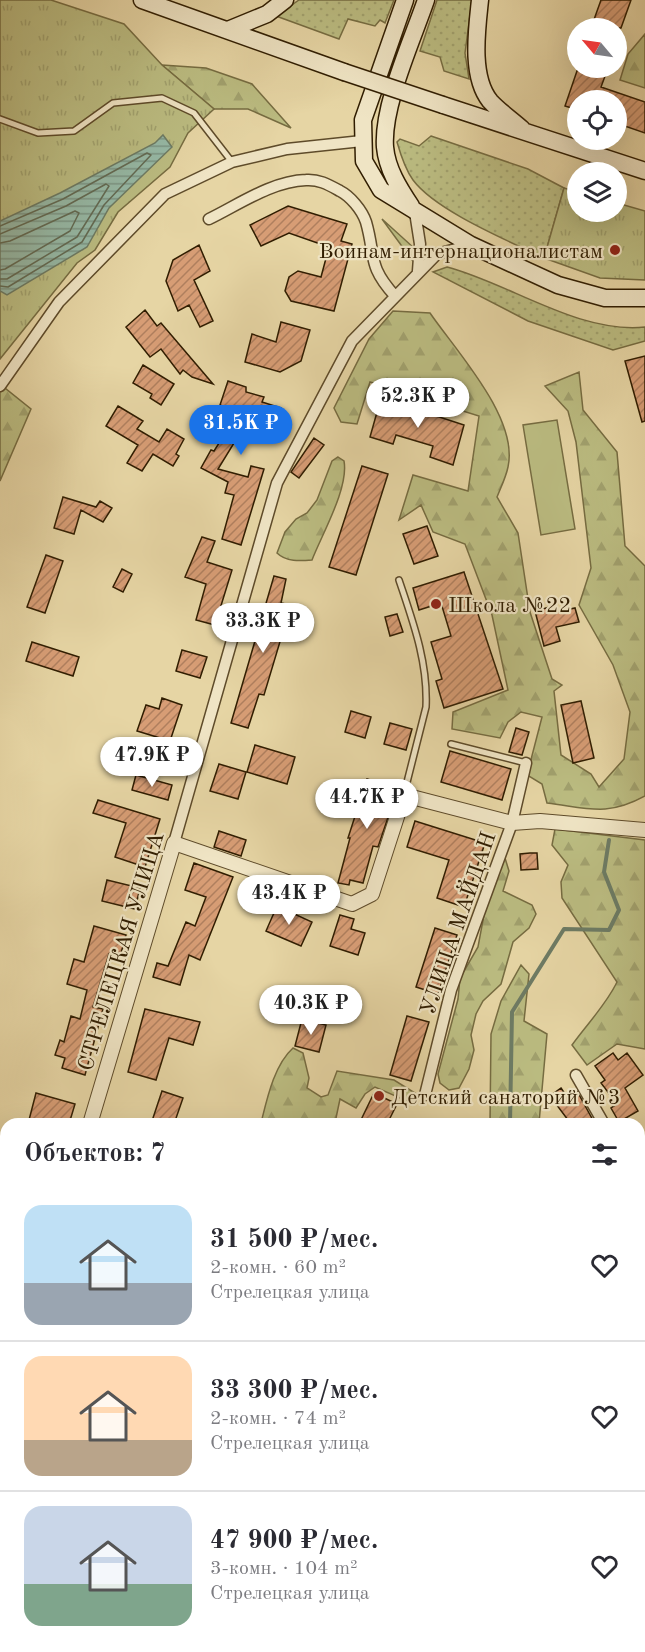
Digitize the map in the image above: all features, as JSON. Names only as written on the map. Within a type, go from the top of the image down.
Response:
[{"type":"main road","points":[[142,0],[344,72],[645,171]]},
{"type":"main road","points":[[228,30],[267,14],[285,0]]},
{"type":"main road","points":[[405,0],[363,120],[364,161],[381,190],[471,245],[558,285],[605,298],[645,298]]},
{"type":"main road","points":[[415,212],[395,181],[386,149],[385,121],[426,0]]},
{"type":"main road","points":[[480,0],[475,44],[482,83],[490,100],[530,135]]},
{"type":"street","points":[[0,386],[59,302],[165,194],[232,162],[287,148],[362,141]]},
{"type":"street","points":[[209,219],[267,190],[305,180],[322,181],[348,195],[365,220],[372,264],[380,280],[395,296]]},
{"type":"street","points":[[415,212],[420,244],[418,271]]},
{"type":"street","name":"СТРЕЛЕЦКАЯ УЛИЦА","points":[[92,1118],[174,843],[277,483],[352,341],[436,254],[471,245]]},
{"type":"street","name":"УЛИЦА МАЙДАН","points":[[425,1095],[451,990],[512,823],[526,763]]},
{"type":"street","points":[[174,843],[352,904],[372,894],[404,795],[512,823],[540,821],[645,830]]},
{"type":"street","points":[[576,1075],[601,1118]]},
{"type":"lane","points":[[0,119],[38,133],[74,130],[113,103],[162,98],[194,113],[232,162]]},
{"type":"lane","points":[[399,580],[424,658],[427,693],[419,741],[404,795]]},
{"type":"lane","points":[[451,744],[526,763]]},
{"type":"green space","points":[[0,0],[51,0],[124,24],[162,65],[214,109],[188,133],[170,167],[118,212],[95,250],[77,263],[0,359]]},
{"type":"green space","points":[[299,0],[394,0],[385,23],[380,20],[375,26],[348,19],[339,39],[276,16]]},
{"type":"green space","points":[[437,0],[472,0],[465,53],[469,79],[444,71],[440,57],[420,51]]},
{"type":"green space","points":[[645,34],[645,88],[620,80],[627,78],[628,54]]},
{"type":"green space","points":[[162,65],[206,68],[252,84],[291,128],[248,109],[214,109]]},
{"type":"green space","points":[[431,136],[528,169],[564,188],[544,258],[455,214],[424,192],[405,167],[397,142],[400,139],[419,146]]},
{"type":"green space","points":[[564,188],[567,189],[567,222],[627,222],[627,206],[645,211],[645,280],[600,278],[544,258]]},
{"type":"green space","points":[[382,219],[414,248],[415,262],[412,260]]},
{"type":"green space","points":[[447,267],[471,274],[544,306],[595,323],[620,327],[645,327],[645,341],[613,350],[528,321],[433,272]]},
{"type":"green space","points":[[393,311],[430,313],[483,386],[495,407],[509,448],[508,467],[497,497],[518,533],[530,612],[552,679],[562,685],[554,691],[561,755],[591,774],[599,787],[624,759],[630,712],[613,665],[579,605],[591,568],[576,442],[568,411],[545,386],[579,372],[583,410],[617,452],[625,546],[645,566],[645,796],[632,803],[608,809],[586,809],[547,803],[542,784],[527,775],[542,717],[521,712],[508,722],[500,738],[452,729],[453,712],[508,690],[492,615],[465,544],[433,532],[421,505],[399,520],[413,475],[468,491],[479,416],[370,382],[357,424],[341,422],[334,408],[369,339]]},
{"type":"green space","points":[[0,384],[31,409],[0,481]]},
{"type":"green space","points":[[557,420],[575,529],[541,535],[523,425]]},
{"type":"green space","points":[[338,457],[344,461],[343,484],[334,511],[312,560],[293,560],[281,556],[277,553],[285,532],[296,519],[307,513],[317,500],[332,461]]},
{"type":"green space","points":[[555,829],[645,840],[645,1049],[617,1044],[587,1065],[572,1045],[602,1007],[617,982],[562,898],[561,882],[568,865],[552,845]]},
{"type":"green space","points":[[505,858],[509,871],[503,891],[532,905],[536,914],[529,928],[513,942],[501,984],[483,1001],[476,1014],[471,1035],[474,1050],[469,1069],[459,1088],[449,1090],[440,1083],[438,1074],[458,999],[460,978],[478,947],[489,888]]},
{"type":"green space","points":[[521,965],[529,974],[524,1021],[547,1034],[539,1118],[490,1118],[491,1034],[501,1001]]},
{"type":"green space","points":[[293,1048],[303,1053],[309,1078],[307,1088],[321,1097],[328,1095],[337,1071],[394,1080],[415,1093],[411,1100],[407,1101],[375,1087],[365,1094],[356,1108],[340,1099],[336,1118],[262,1118],[276,1073],[286,1055]]},
{"type":"water","points":[[163,135],[172,147],[109,208],[87,247],[7,295],[0,291],[0,221],[60,193],[155,143]]},
{"type":"building","points":[[601,0],[631,0],[625,18],[595,18]]},
{"type":"building","points":[[575,78],[604,78],[601,87],[610,90],[570,90]]},
{"type":"building","points":[[627,96],[645,102],[645,133],[627,127]]},
{"type":"building","points":[[288,206],[347,224],[341,241],[352,244],[334,311],[291,301],[285,291],[289,277],[298,271],[321,277],[329,247],[289,233],[261,246],[250,225]]},
{"type":"building","points":[[199,245],[210,271],[194,280],[213,321],[200,327],[189,305],[178,311],[166,281],[173,260]]},
{"type":"building","points":[[145,310],[157,326],[161,323],[213,384],[192,377],[183,370],[180,374],[161,349],[150,357],[126,327]]},
{"type":"building","points":[[281,322],[310,330],[301,361],[280,372],[245,362],[252,334],[276,342]]},
{"type":"building","points":[[645,356],[645,421],[642,422],[625,361]]},
{"type":"building","points":[[143,365],[174,384],[161,405],[150,398],[152,394],[133,383]]},
{"type":"building","points":[[228,381],[246,387],[246,392],[264,397],[262,402],[281,408],[273,433],[245,425],[218,469],[248,477],[251,466],[264,469],[241,545],[222,539],[234,495],[225,493],[228,482],[201,468],[211,450],[214,451],[239,412],[220,405]]},
{"type":"building","points":[[381,398],[464,425],[453,465],[430,457],[433,446],[396,435],[393,444],[370,437]]},
{"type":"building","points":[[118,406],[143,421],[137,429],[159,442],[167,429],[184,439],[173,466],[153,454],[142,471],[127,463],[138,445],[106,426]]},
{"type":"building","points":[[314,438],[324,445],[299,478],[291,472]]},
{"type":"building","points":[[362,466],[388,474],[356,575],[329,567]]},
{"type":"building","points":[[63,497],[96,507],[100,501],[112,508],[103,522],[81,510],[74,534],[54,528]]},
{"type":"building","points":[[427,526],[438,556],[414,564],[403,534]]},
{"type":"building","points":[[202,537],[215,541],[207,562],[232,570],[215,625],[196,620],[206,584],[185,577]]},
{"type":"building","points":[[46,555],[63,561],[45,613],[27,607]]},
{"type":"building","points":[[122,569],[132,574],[123,592],[113,587]]},
{"type":"building","points":[[464,572],[503,689],[444,708],[436,681],[442,679],[431,642],[451,636],[441,603],[419,610],[413,588]]},
{"type":"building","points":[[274,576],[286,579],[281,603],[291,605],[264,695],[259,694],[248,728],[231,723]]},
{"type":"building","points":[[550,607],[552,613],[575,608],[579,622],[556,627],[560,641],[544,646],[535,611]]},
{"type":"building","points":[[397,614],[403,632],[390,636],[385,617]]},
{"type":"building","points":[[32,642],[79,657],[73,676],[26,661]]},
{"type":"building","points":[[182,650],[207,657],[200,678],[176,671]]},
{"type":"building","points":[[162,698],[182,705],[170,741],[137,731],[146,705],[159,709]]},
{"type":"building","points":[[581,701],[594,758],[573,763],[561,705]]},
{"type":"building","points":[[351,711],[371,717],[365,738],[345,732]]},
{"type":"building","points":[[390,723],[412,729],[406,750],[384,744]]},
{"type":"building","points":[[516,728],[529,732],[522,755],[509,752]]},
{"type":"building","points":[[255,745],[295,757],[287,784],[247,772]]},
{"type":"building","points":[[450,751],[511,769],[502,800],[441,782]]},
{"type":"building","points":[[219,764],[246,772],[238,799],[210,791]]},
{"type":"building","points":[[136,775],[172,785],[168,800],[132,790]]},
{"type":"building","points":[[367,779],[398,788],[378,847],[373,846],[363,883],[350,880],[349,885],[338,883],[350,838],[348,838]]},
{"type":"building","points":[[98,800],[160,819],[145,867],[115,857],[126,823],[93,813]]},
{"type":"building","points":[[415,821],[485,843],[464,907],[437,898],[449,860],[407,847]]},
{"type":"building","points":[[219,831],[246,840],[241,856],[214,847]]},
{"type":"building","points":[[537,853],[538,869],[521,870],[520,854]]},
{"type":"building","points":[[194,863],[233,877],[200,960],[189,955],[180,985],[153,977],[157,963],[168,966],[186,922],[195,926],[206,897],[185,890]]},
{"type":"building","points":[[107,880],[140,888],[135,909],[102,901]]},
{"type":"building","points":[[277,906],[312,922],[301,946],[266,931]]},
{"type":"building","points":[[340,915],[354,919],[351,929],[365,933],[358,955],[330,946]]},
{"type":"building","points":[[94,926],[126,935],[120,957],[109,954],[93,1007],[103,1009],[85,1075],[62,1068],[65,1058],[55,1055],[60,1040],[64,1042],[71,1016],[80,1019],[87,990],[67,984],[74,959],[84,962]]},
{"type":"building","points":[[435,928],[457,935],[438,994],[416,987]]},
{"type":"building","points":[[145,1009],[200,1022],[193,1045],[169,1038],[156,1080],[128,1072]]},
{"type":"building","points":[[407,1016],[429,1022],[411,1081],[390,1075]]},
{"type":"building","points":[[302,1019],[326,1025],[319,1052],[295,1046]]},
{"type":"building","points":[[613,1053],[618,1060],[627,1053],[643,1075],[625,1088],[638,1111],[626,1118],[617,1118],[611,1108],[617,1104],[601,1083],[605,1080],[595,1066]]},
{"type":"building","points":[[561,1088],[565,1094],[577,1091],[592,1118],[566,1118],[550,1096]]},
{"type":"building","points":[[162,1091],[183,1098],[176,1118],[153,1118]]},
{"type":"building","points":[[36,1093],[75,1104],[71,1118],[30,1118]]},
{"type":"building","points":[[374,1093],[397,1104],[390,1118],[362,1118]]},
{"type":"waterway","points":[[510,1118],[512,1012],[564,929],[609,930],[619,910],[604,872],[609,840]]},
{"type":"place","name":"Воинам-интернационалистам","points":[[615,250]]},
{"type":"place","name":"Школа №22","points":[[436,604]]},
{"type":"place","name":"Детский санаторий №3","points":[[379,1096]]}]
